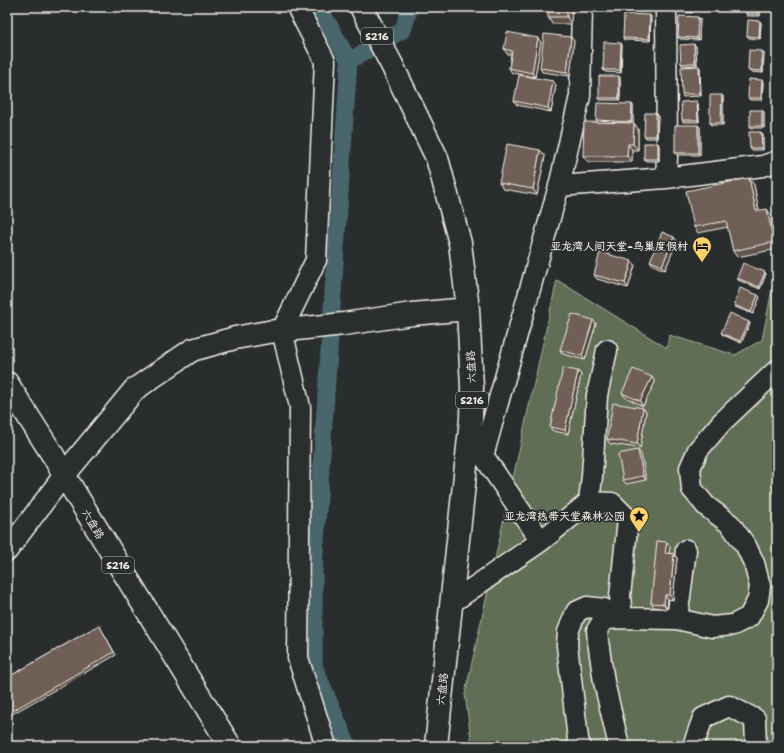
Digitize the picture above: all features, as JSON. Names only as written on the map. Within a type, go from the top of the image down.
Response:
[{"type":"main road","name":"六盘路","points":[[361,7],[392,65],[437,158],[460,243],[468,309],[472,387],[469,436],[436,746]]},
{"type":"main road","points":[[64,475],[135,389],[192,350],[235,338],[412,314],[468,309]]},
{"type":"main road","name":"六盘路","points":[[7,383],[54,457],[230,746]]},
{"type":"street","points":[[296,7],[325,61],[316,260],[289,330],[300,407],[298,658],[326,746]]},
{"type":"street","points":[[483,456],[559,186],[580,96],[582,7]]},
{"type":"street","points":[[666,7],[666,178]]},
{"type":"street","points":[[559,186],[666,178],[763,166],[777,161]]},
{"type":"street","points":[[589,502],[597,394],[607,350]]},
{"type":"street","points":[[620,746],[604,682],[597,630],[602,622],[608,619],[620,618],[677,619],[712,627],[733,625],[749,617],[758,600],[760,586],[754,563],[746,546],[730,524],[706,506],[692,489],[690,468],[698,450],[722,422],[777,370]]},
{"type":"street","points":[[469,436],[541,541]]},
{"type":"street","points":[[7,551],[64,475]]},
{"type":"street","points":[[451,603],[541,541],[589,502],[612,502],[628,519],[620,596],[620,618]]},
{"type":"street","points":[[677,619],[686,550]]},
{"type":"street","points":[[580,746],[567,645],[568,632],[576,612],[587,607],[604,609],[620,618]]},
{"type":"street","points":[[693,746],[703,718],[729,706],[755,719],[756,746]]},
{"type":"green space","name":"亚龙湾热带天堂森林公园","points":[[777,265],[777,746],[472,746],[465,694],[557,280],[667,348],[669,335],[735,355],[762,340]]},
{"type":"building","points":[[548,7],[567,7],[567,17],[548,17]]},
{"type":"building","points":[[671,7],[690,7],[690,11],[671,10]]},
{"type":"building","points":[[746,7],[758,7],[758,14],[746,14]]},
{"type":"building","points":[[624,14],[650,15],[649,39],[623,38]]},
{"type":"building","points":[[679,16],[698,17],[697,38],[678,37]]},
{"type":"building","points":[[748,20],[760,21],[759,37],[747,36]]},
{"type":"building","points":[[507,32],[538,38],[532,73],[509,68],[512,51],[504,49]]},
{"type":"building","points":[[544,34],[571,37],[567,72],[540,68]]},
{"type":"building","points":[[604,42],[621,43],[620,70],[603,70]]},
{"type":"building","points":[[694,44],[695,63],[681,64],[680,45]]},
{"type":"building","points":[[749,50],[762,51],[762,71],[748,70]]},
{"type":"building","points":[[699,66],[700,94],[682,94],[681,67]]},
{"type":"building","points":[[519,75],[553,81],[548,108],[514,101]]},
{"type":"building","points":[[599,76],[619,76],[619,98],[599,98]]},
{"type":"building","points":[[749,79],[762,80],[761,98],[748,98]]},
{"type":"building","points":[[710,95],[722,95],[721,123],[710,123]]},
{"type":"building","points":[[697,101],[698,120],[682,120],[681,102]]},
{"type":"building","points":[[597,103],[632,104],[631,122],[596,120]]},
{"type":"building","points":[[750,110],[762,110],[762,126],[750,126]]},
{"type":"building","points":[[645,113],[656,113],[656,136],[644,136]]},
{"type":"building","points":[[584,122],[634,123],[633,144],[628,144],[627,156],[583,156]]},
{"type":"building","points":[[675,125],[698,125],[698,153],[675,153]]},
{"type":"building","points":[[749,132],[761,132],[762,148],[750,148]]},
{"type":"building","points":[[644,143],[658,143],[658,159],[644,159]]},
{"type":"building","points":[[507,144],[540,150],[533,189],[499,183]]},
{"type":"building","points":[[749,178],[756,211],[767,209],[774,242],[733,251],[726,221],[694,227],[686,191]]},
{"type":"building","points":[[662,232],[674,237],[662,266],[650,261]]},
{"type":"building","points":[[600,252],[632,261],[625,283],[594,275]]},
{"type":"building","points":[[743,263],[765,272],[759,287],[737,278]]},
{"type":"building","points":[[740,288],[758,295],[751,312],[734,305]]},
{"type":"building","points":[[730,313],[749,322],[740,341],[721,333]]},
{"type":"building","points":[[572,314],[593,320],[582,356],[560,350]]},
{"type":"building","points":[[563,368],[578,371],[565,430],[550,427]]},
{"type":"building","points":[[633,369],[652,377],[640,401],[622,393]]},
{"type":"building","points":[[613,403],[643,408],[637,444],[607,439]]},
{"type":"building","points":[[638,450],[643,476],[623,480],[618,454]]},
{"type":"building","points":[[657,541],[667,542],[665,553],[674,554],[670,595],[665,595],[664,604],[651,603]]},
{"type":"building","points":[[99,625],[114,652],[7,714],[7,678]]},
{"type":"waterway","points":[[319,7],[349,61],[314,569],[314,666],[348,746]]},
{"type":"waterway","points":[[349,61],[403,30],[410,7]]},
{"type":"place","name":"亚龙湾人间天堂-鸟巢度假村","points":[[702,263]]},
{"type":"place","name":"亚龙湾热带天堂森林公园","points":[[639,533]]}]
